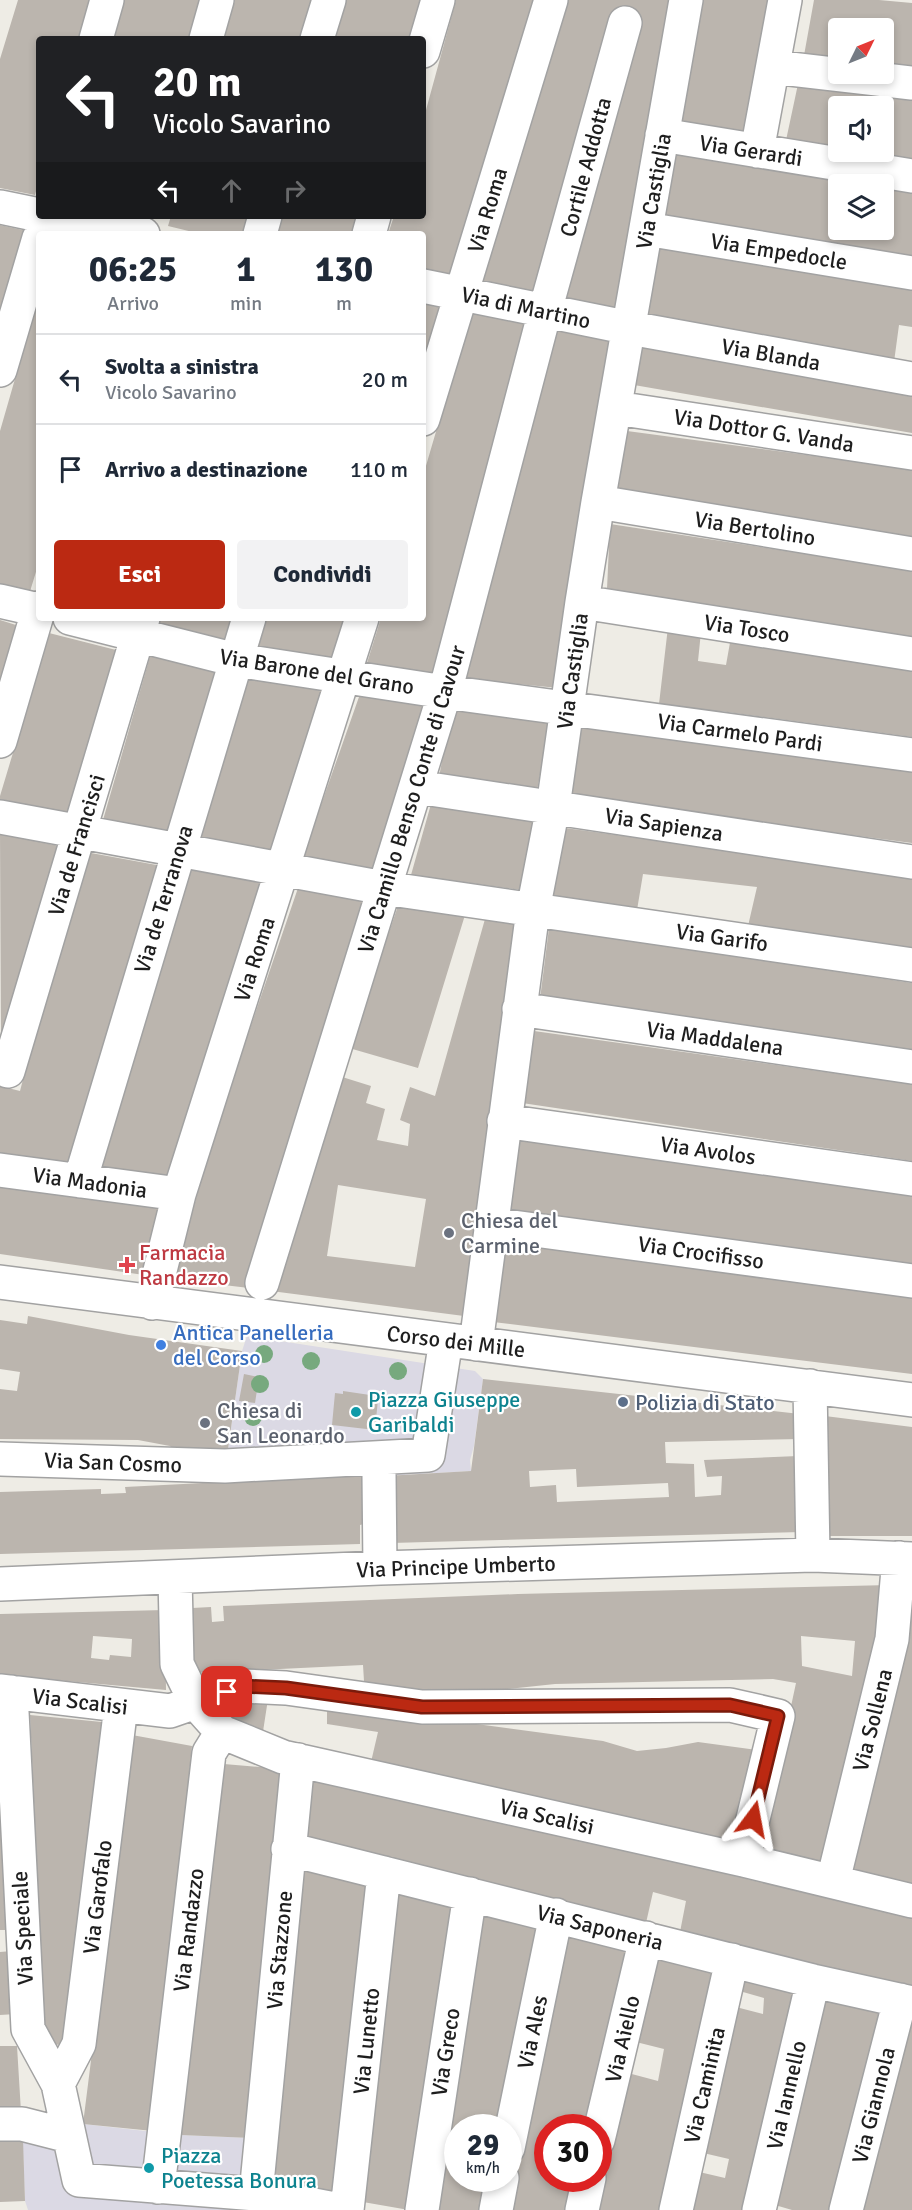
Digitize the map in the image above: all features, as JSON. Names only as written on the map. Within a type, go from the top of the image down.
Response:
[{"type":"street","points":[[97,36],[107,0]]},
{"type":"street","points":[[207,36],[218,0]]},
{"type":"street","points":[[318,36],[329,0]]},
{"type":"street","points":[[426,41],[438,0]]},
{"type":"street","name":"Via Roma","points":[[426,409],[551,0]]},
{"type":"street","name":"Via Castiglia","points":[[376,1459],[428,1455],[461,1342],[491,1224],[533,910],[553,807],[582,602],[686,0]]},
{"type":"street","points":[[757,151],[785,0]]},
{"type":"street","name":"Cortile Addotta","points":[[545,311],[625,23]]},
{"type":"street","points":[[773,67],[912,83]]},
{"type":"street","name":"Via Gerardi","points":[[662,135],[912,176]]},
{"type":"street","points":[[0,207],[36,214]]},
{"type":"street","points":[[62,219],[127,231]]},
{"type":"street","name":"Via Empedocle","points":[[646,229],[912,273]]},
{"type":"street","points":[[0,370],[36,248]]},
{"type":"street","name":"Via di Martino","points":[[426,287],[630,328]]},
{"type":"street","name":"Via Camillo Benso Conte di Cavour","points":[[262,1283],[445,692],[545,311]]},
{"type":"street","name":"Via Blanda","points":[[630,328],[912,379]]},
{"type":"street","name":"Via Dottor G. Vanda","points":[[616,408],[912,453]]},
{"type":"street","name":"Via Bertolino","points":[[598,502],[912,554]]},
{"type":"street","points":[[0,601],[36,608]]},
{"type":"street","name":"Via Tosco","points":[[582,602],[912,654]]},
{"type":"street","points":[[0,741],[36,619]]},
{"type":"street","name":"Via Barone del Grano","points":[[97,621],[141,626],[236,660],[567,709]]},
{"type":"street","name":"Via de Terranova","points":[[80,1180],[248,621]]},
{"type":"street","name":"Via Roma","points":[[152,1303],[179,1194],[361,621]]},
{"type":"street","name":"Via de Francisci","points":[[8,1071],[141,626]]},
{"type":"street","name":"Via Carmelo Pardi","points":[[567,709],[912,755]]},
{"type":"street","name":"Via Sapienza","points":[[417,787],[912,862]]},
{"type":"street","name":"Via Garifo","points":[[0,817],[384,888],[912,964]]},
{"type":"street","name":"Via Maddalena","points":[[519,1009],[912,1067]]},
{"type":"street","name":"Via Avolos","points":[[504,1121],[912,1179]]},
{"type":"street","name":"Via Madonia","points":[[0,1170],[179,1194]]},
{"type":"street","name":"Via Crocifisso","points":[[491,1224],[912,1281]]},
{"type":"street","name":"Corso dei Mille","points":[[0,1282],[912,1400]]},
{"type":"street","points":[[810,1386],[813,1555]]},
{"type":"street","name":"Via San Cosmo","points":[[0,1459],[225,1466],[376,1459]]},
{"type":"street","points":[[376,1459],[379,1474],[380,1568]]},
{"type":"street","name":"Via Principe Umberto","points":[[0,1584],[380,1568],[813,1555],[906,1558]]},
{"type":"street","name":"Via Sollena","points":[[833,1881],[892,1639],[906,1558]]},
{"type":"street","name":"Via Scalisi","points":[[176,1577],[177,1664],[196,1703],[222,1732],[283,1757],[743,1860],[912,1901]]},
{"type":"street","points":[[196,1703],[242,1686],[286,1688],[422,1707],[730,1705],[778,1716],[743,1860]]},
{"type":"street","name":"Via Scalisi","points":[[5,1692],[170,1711],[196,1703]]},
{"type":"street","name":"Via Speciale","points":[[5,1692],[14,2029],[58,2084]]},
{"type":"street","name":"Via Garofalo","points":[[58,2084],[79,2044],[121,1706]]},
{"type":"street","name":"Via Randazzo","points":[[158,2187],[209,1753],[222,1732]]},
{"type":"street","name":"Via Stazzone","points":[[256,2194],[298,1760]]},
{"type":"street","name":"Via Saponeria","points":[[288,1850],[813,1981],[906,2001]]},
{"type":"street","name":"Via Lunetto","points":[[347,2210],[384,1873]]},
{"type":"street","name":"Via Greco","points":[[422,2210],[470,1894]]},
{"type":"street","name":"Via Ales","points":[[515,2114],[556,1916]]},
{"type":"street","name":"Via Aiello","points":[[604,2114],[646,1938]]},
{"type":"street","name":"Via Caminita","points":[[676,2210],[732,1960]]},
{"type":"street","name":"Via Iannello","points":[[759,2210],[813,1981]]},
{"type":"street","name":"Via Giannola","points":[[846,2210],[906,2001]]},
{"type":"street","points":[[58,2084],[79,2181],[256,2194],[340,2210]]},
{"type":"street","points":[[11,2124],[69,2136]]},
{"type":"street","points":[[496,2210],[499,2192]]},
{"type":"street","points":[[582,2210],[586,2192]]},
{"type":"shaded area","name":"Piazza Giuseppe Garibaldi","points":[[247,1336],[475,1371],[483,1379],[470,1460],[471,1471],[385,1476],[227,1456],[242,1351]]},
{"type":"shaded area","name":"Piazza Poetessa Bonura","points":[[22,2124],[83,2124],[181,2135],[251,2138],[272,2210],[28,2210],[25,2201]]},
{"type":"building","points":[[18,0],[89,0],[79,36],[36,36],[35,195],[0,188],[0,59]]},
{"type":"building","points":[[122,0],[205,0],[195,36],[112,36]]},
{"type":"building","points":[[235,0],[317,0],[306,36],[225,36]]},
{"type":"building","points":[[346,0],[429,0],[419,36],[335,36]]},
{"type":"building","points":[[456,0],[537,0],[452,281],[426,277],[426,231],[389,231],[393,219],[426,219],[426,110]]},
{"type":"building","points":[[565,0],[670,0],[618,311],[481,284]]},
{"type":"building","points":[[695,0],[769,0],[745,136],[674,125]]},
{"type":"building","points":[[814,0],[879,0],[912,3],[912,71],[894,69],[894,18],[828,18],[828,63],[803,61]]},
{"type":"building","points":[[798,84],[912,97],[912,165],[893,162],[894,96],[828,96],[828,152],[785,145]]},
{"type":"building","points":[[671,150],[828,174],[828,240],[894,240],[894,184],[912,187],[912,259],[659,218]]},
{"type":"building","points":[[170,219],[251,219],[248,231],[189,231],[168,226]]},
{"type":"building","points":[[281,219],[365,219],[362,231],[278,231]]},
{"type":"building","points":[[0,225],[27,231],[0,323]]},
{"type":"building","points":[[655,246],[912,287],[912,327],[899,325],[894,362],[643,319]]},
{"type":"building","points":[[426,304],[444,307],[426,364]]},
{"type":"building","points":[[36,306],[36,572],[28,598],[0,591],[0,431]]},
{"type":"building","points":[[471,312],[532,323],[438,675],[367,663],[380,621],[426,621],[426,466]]},
{"type":"building","points":[[554,327],[613,338],[558,688],[458,678]]},
{"type":"building","points":[[639,346],[912,394],[912,433],[634,385]]},
{"type":"building","points":[[627,431],[912,469],[912,542],[617,496]]},
{"type":"building","points":[[610,524],[912,570],[912,638],[607,589]]},
{"type":"building","points":[[0,620],[16,625],[1,681],[0,681]]},
{"type":"building","points":[[160,621],[240,621],[232,648],[157,629]]},
{"type":"building","points":[[263,621],[348,621],[336,658],[254,649]]},
{"type":"building","points":[[668,627],[701,632],[698,661],[726,665],[731,637],[912,666],[912,737],[720,711],[719,715],[659,704]]},
{"type":"building","points":[[49,633],[124,652],[75,816],[0,804],[0,796]]},
{"type":"building","points":[[151,653],[221,673],[175,837],[103,820]]},
{"type":"building","points":[[246,679],[325,690],[271,854],[196,840]]},
{"type":"building","points":[[360,694],[429,705],[377,875],[302,859]]},
{"type":"building","points":[[452,708],[550,719],[537,791],[439,777]]},
{"type":"building","points":[[581,724],[912,768],[912,843],[569,798]]},
{"type":"building","points":[[431,804],[535,819],[521,890],[411,875]]},
{"type":"building","points":[[565,828],[912,875],[912,949],[748,926],[757,887],[643,874],[637,910],[553,899]]},
{"type":"building","points":[[0,834],[64,847],[35,927],[1,1038]]},
{"type":"building","points":[[91,853],[162,866],[69,1166],[0,1156],[0,1086],[20,1091],[34,1037]]},
{"type":"building","points":[[190,870],[264,883],[168,1179],[100,1168]]},
{"type":"building","points":[[298,888],[367,899],[288,1142],[249,1288],[173,1279],[218,1122]]},
{"type":"building","points":[[398,906],[465,915],[418,1068],[349,1048]]},
{"type":"building","points":[[485,919],[518,924],[493,1116],[484,1148],[487,1159],[464,1316],[271,1291],[339,1076],[371,1086],[366,1103],[385,1109],[377,1140],[408,1146],[410,1124],[400,1120],[410,1087],[435,1096]],"holes":[[[338,1185],[426,1199],[415,1267],[327,1256]]]},
{"type":"building","points":[[549,928],[912,983],[912,1052],[540,999]]},
{"type":"building","points":[[534,1031],[912,1084],[912,1161],[522,1103]]},
{"type":"building","points":[[521,1127],[551,1140],[912,1196],[912,1264],[507,1209]]},
{"type":"building","points":[[0,1187],[162,1208],[144,1275],[0,1254]]},
{"type":"building","points":[[504,1236],[912,1298],[912,1374],[493,1322]]},
{"type":"building","points":[[28,1316],[129,1335],[242,1351],[227,1456],[174,1450],[170,1446],[138,1440],[0,1439],[0,1389],[17,1391],[20,1372],[0,1369],[0,1320],[27,1324]]},
{"type":"building","points":[[244,1374],[259,1377],[255,1403],[239,1401]]},
{"type":"building","points":[[483,1379],[800,1414],[800,1439],[665,1442],[666,1463],[694,1464],[695,1497],[721,1495],[722,1476],[707,1477],[704,1460],[798,1456],[802,1532],[391,1543],[385,1476],[471,1471]],"holes":[[[576,1469],[577,1487],[668,1483],[669,1497],[557,1502],[556,1485],[530,1487],[529,1471]]]},
{"type":"building","points":[[343,1391],[370,1395],[370,1398],[378,1399],[375,1430],[332,1425],[335,1393],[343,1394]]},
{"type":"building","points":[[825,1416],[912,1427],[912,1536],[827,1536]]},
{"type":"building","points":[[367,1470],[368,1523],[360,1525],[360,1544],[0,1554],[0,1492],[101,1489],[101,1494],[126,1493],[125,1487],[222,1482]]},
{"type":"building","points":[[912,1584],[912,1888],[849,1872]]},
{"type":"building","points":[[890,1585],[827,1868],[760,1851],[796,1683],[773,1679],[555,1684],[423,1698],[365,1697],[363,1665],[193,1673],[192,1608],[211,1607],[212,1622],[224,1621],[223,1606],[518,1594]],"holes":[[[801,1636],[855,1641],[852,1676],[802,1666]]]},
{"type":"building","points":[[165,1610],[166,1690],[0,1675],[0,1614]],"holes":[[[93,1636],[132,1639],[131,1657],[110,1655],[109,1660],[91,1658]]]},
{"type":"building","points":[[228,1698],[268,1699],[262,1738],[226,1730]]},
{"type":"building","points":[[327,1704],[603,1741],[637,1751],[698,1742],[757,1750],[737,1845],[371,1762],[378,1732],[327,1724]]},
{"type":"building","points":[[30,1715],[102,1722],[64,2045],[45,2044]]},
{"type":"building","points":[[132,1735],[192,1746],[153,2131],[83,2124]]},
{"type":"building","points":[[224,1764],[284,1769],[251,2138],[181,2135]]},
{"type":"building","points":[[0,1776],[11,1930],[0,1930]]},
{"type":"building","points":[[307,1778],[471,1812],[912,1919],[912,1988],[680,1932],[686,1901],[653,1892],[646,1923],[302,1835]]},
{"type":"building","points":[[301,1870],[370,1886],[338,2197],[273,2185]]},
{"type":"building","points":[[396,1893],[455,1906],[409,2210],[363,2202]]},
{"type":"building","points":[[481,1913],[541,1929],[503,2114],[449,2114]]},
{"type":"building","points":[[568,1934],[629,1948],[592,2114],[534,2114],[534,2192],[574,2192],[570,2210],[509,2210],[513,2192],[522,2192],[522,2149]]},
{"type":"building","points":[[12,1951],[16,2014],[0,2015],[0,1952]]},
{"type":"building","points":[[657,1954],[717,1969],[660,2210],[596,2210],[600,2192],[612,2192],[612,2142],[628,2073],[658,2081],[664,2049],[636,2042]]},
{"type":"building","points":[[739,1976],[799,1990],[749,2210],[686,2210],[695,2171],[725,2178],[729,2159],[699,2152],[732,2006],[763,2014],[764,1998],[736,1990]]},
{"type":"building","points":[[824,1996],[884,2012],[835,2210],[792,2210],[775,2205]]},
{"type":"building","points":[[912,2019],[912,2210],[860,2210]]},
{"type":"building","points":[[0,2046],[17,2046],[21,2112],[0,2112]]},
{"type":"building","points":[[23,2139],[25,2201],[0,2202],[0,2140]]},
{"type":"building","points":[[444,2142],[444,2192],[486,2192],[482,2210],[433,2210]]},
{"type":"place","name":"Chiesa del Carmine","points":[[449,1233]]},
{"type":"place","name":"Farmacia Randazzo","points":[[127,1265]]},
{"type":"place","name":"Antica Panelleria del Corso","points":[[161,1345]]},
{"type":"place","name":"Polizia di Stato","points":[[623,1402]]},
{"type":"place","name":"Piazza Giuseppe Garibaldi","points":[[356,1412]]},
{"type":"place","name":"Chiesa di San Leonardo","points":[[205,1423]]},
{"type":"place","name":"Piazza Poetessa Bonura","points":[[149,2168]]},
{"type":"route","points":[[227,1692],[242,1686],[286,1688],[422,1707],[730,1705],[778,1716],[753,1819]]}]
